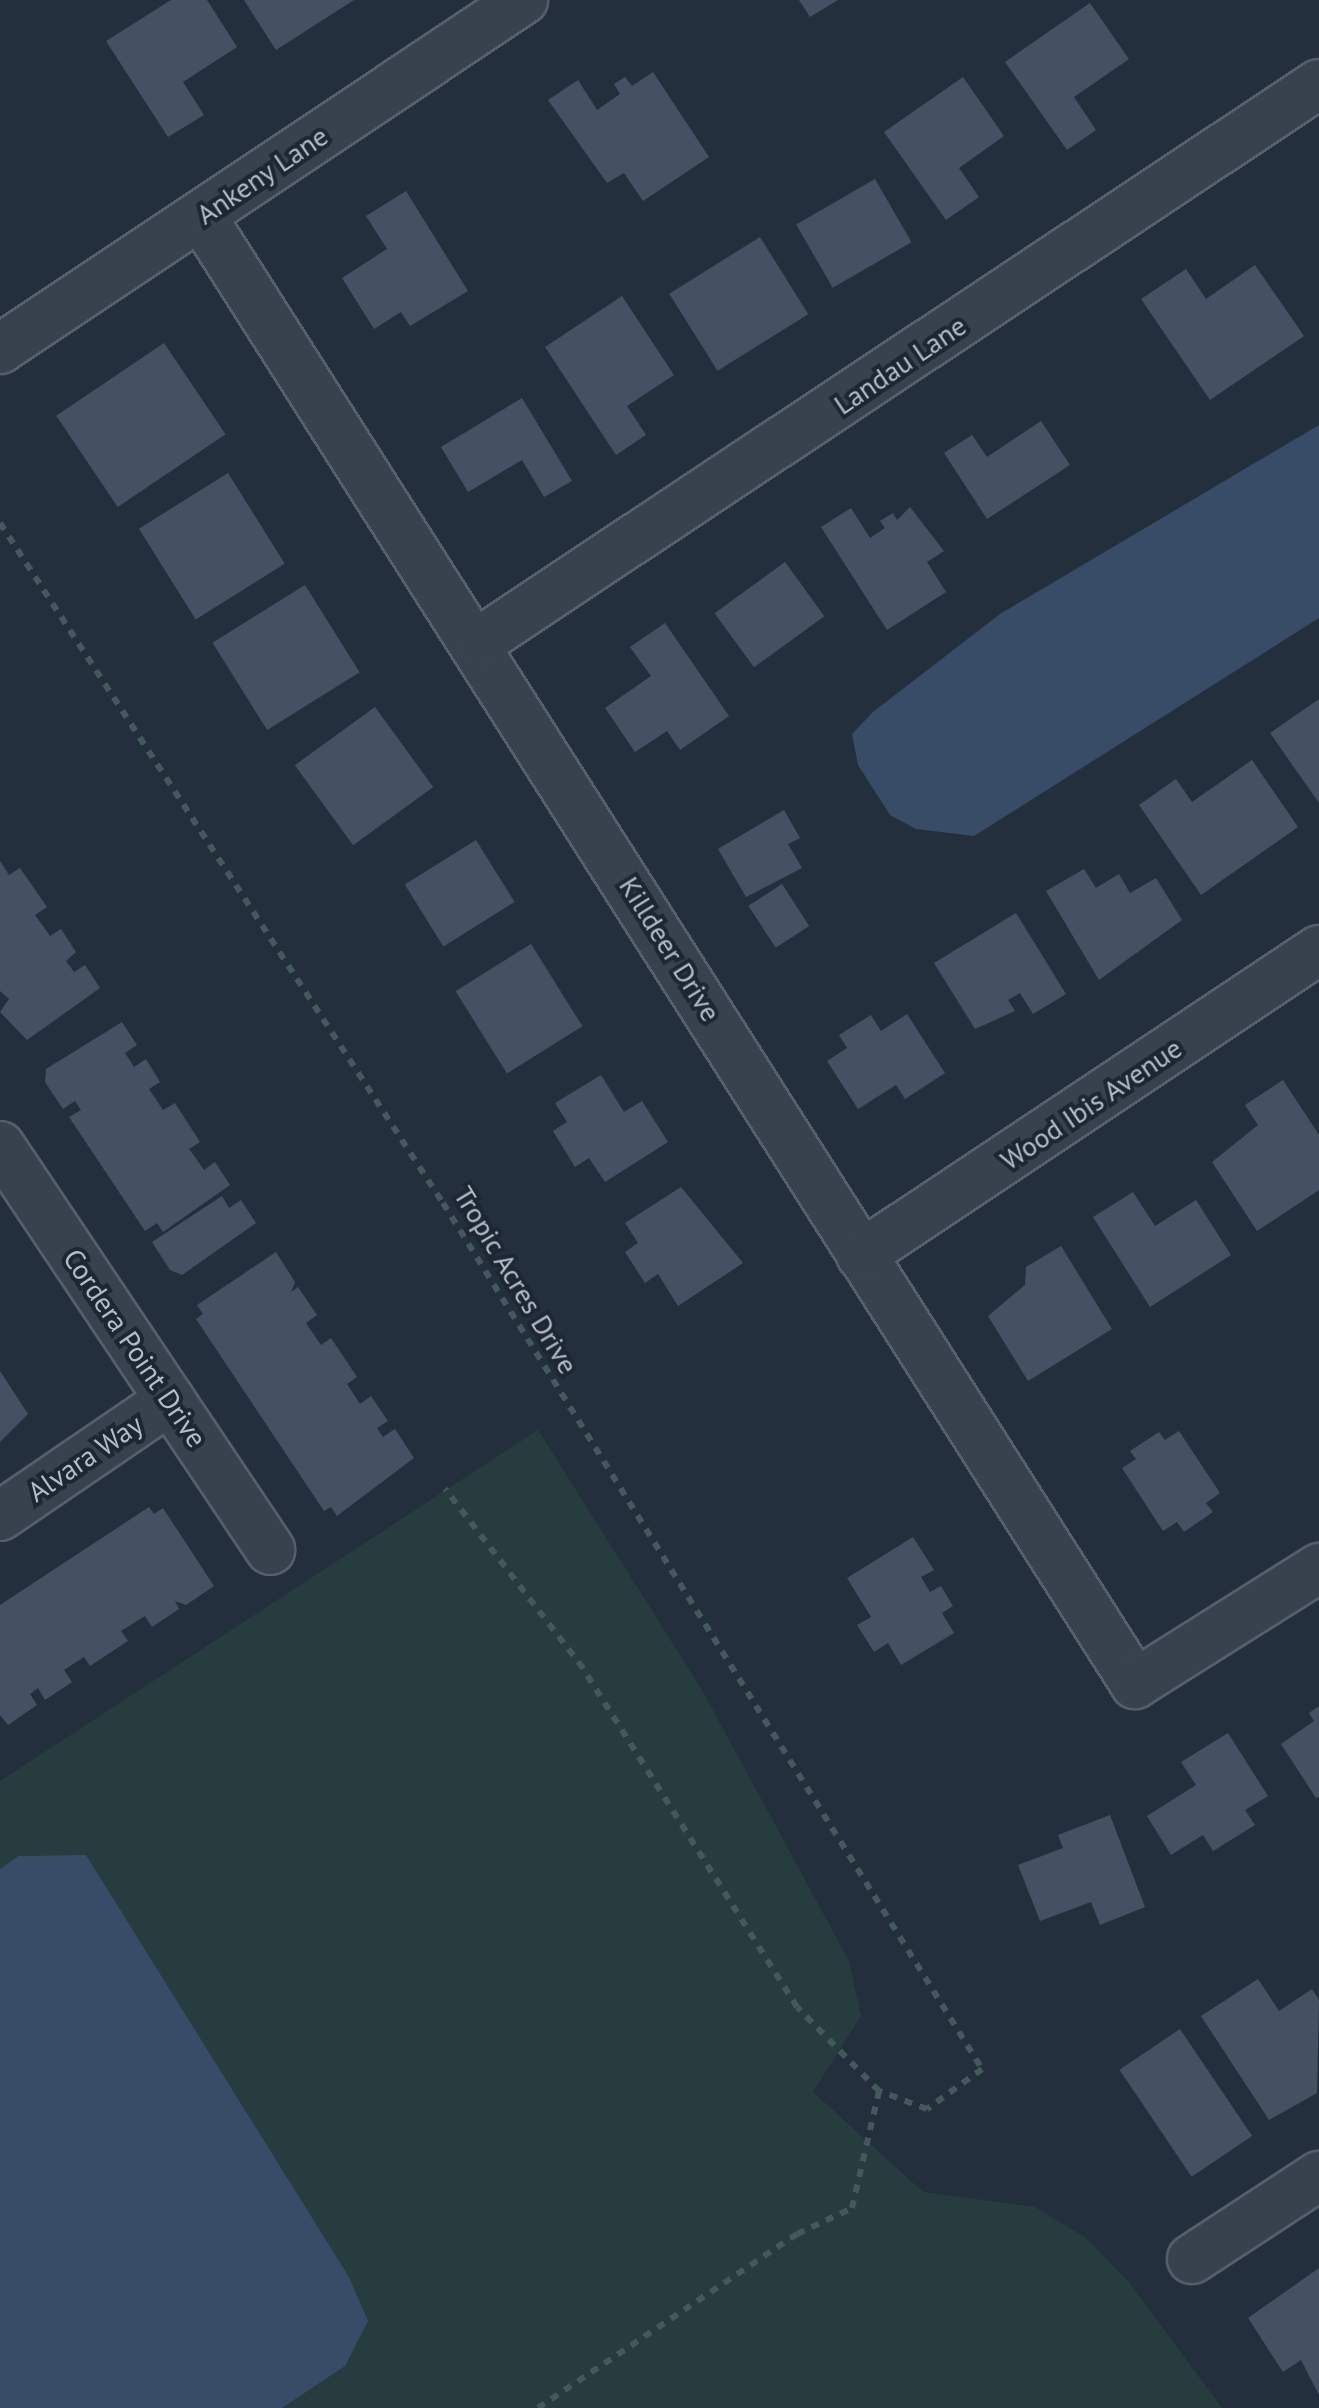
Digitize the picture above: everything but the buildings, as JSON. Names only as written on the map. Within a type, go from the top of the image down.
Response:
[{"type":"street","name":"Ankeny Lane","points":[[0,349],[523,0]]},
{"type":"street","name":"Landau Lane","points":[[479,642],[1319,84]]},
{"type":"street","name":"Killdeer Drive","points":[[201,216],[479,642],[861,1255],[1136,1684],[1319,1568]]},
{"type":"street","name":"Wood Ibis Avenue","points":[[861,1255],[1319,950]]},
{"type":"street","name":"Cordera Point Drive","points":[[0,1146],[270,1550]]},
{"type":"street","name":"Alvara Way","points":[[0,1516],[170,1400]]},
{"type":"street","points":[[1192,2259],[1319,2176]]},
{"type":"path","name":"Tropic Acres Drive","points":[[0,522],[443,1203],[982,2069],[926,2109],[879,2092]]},
{"type":"path","points":[[446,1489],[583,1668],[797,2007],[879,2092],[852,2208],[798,2234],[538,2408]]},
{"type":"green space","points":[[538,1430],[702,1690],[849,1961],[861,2016],[813,2092],[923,2192],[1035,2207],[1086,2238],[1129,2282],[1222,2408],[282,2408],[345,2366],[349,2277],[86,1855],[18,1856],[0,1869],[0,1781]]},
{"type":"water","points":[[1319,425],[1319,618],[974,836],[916,829],[890,815],[858,765],[852,734],[873,712],[1000,614]]},
{"type":"water","points":[[86,1855],[349,2277],[368,2321],[345,2366],[282,2408],[0,2408],[0,1869],[18,1856]]}]
